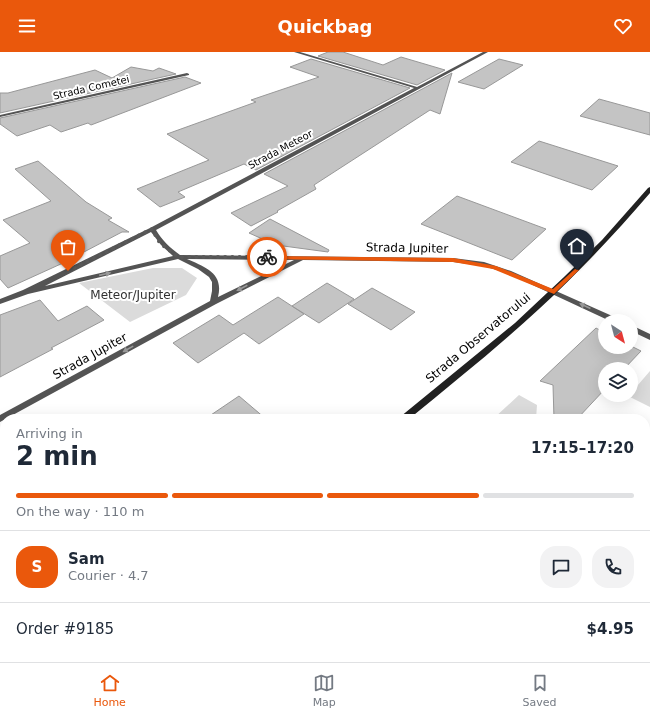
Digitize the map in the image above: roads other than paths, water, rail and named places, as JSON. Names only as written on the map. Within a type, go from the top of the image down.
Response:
[{"type":"main road","name":"Strada Observatorului","points":[[409,414],[554,292],[611,235],[650,189]]},
{"type":"street","points":[[296,52],[417,88]]},
{"type":"street","name":"Strada Meteor","points":[[0,302],[26,292],[152,229],[486,52]]},
{"type":"street","name":"Strada Cometei","points":[[0,116],[187,74]]},
{"type":"street","points":[[152,229],[160,243],[178,257],[208,271],[213,277],[217,288],[213,302]]},
{"type":"street","name":"Strada Jupiter","points":[[26,292],[178,257],[453,260],[470,262],[501,270],[554,292],[601,314]]},
{"type":"street","name":"Strada Jupiter","points":[[9,414],[213,302],[303,258]]},
{"type":"street","points":[[638,331],[650,337]]},
{"type":"park label","name":"Meteor/Jupiter","points":[[133,295]]}]
